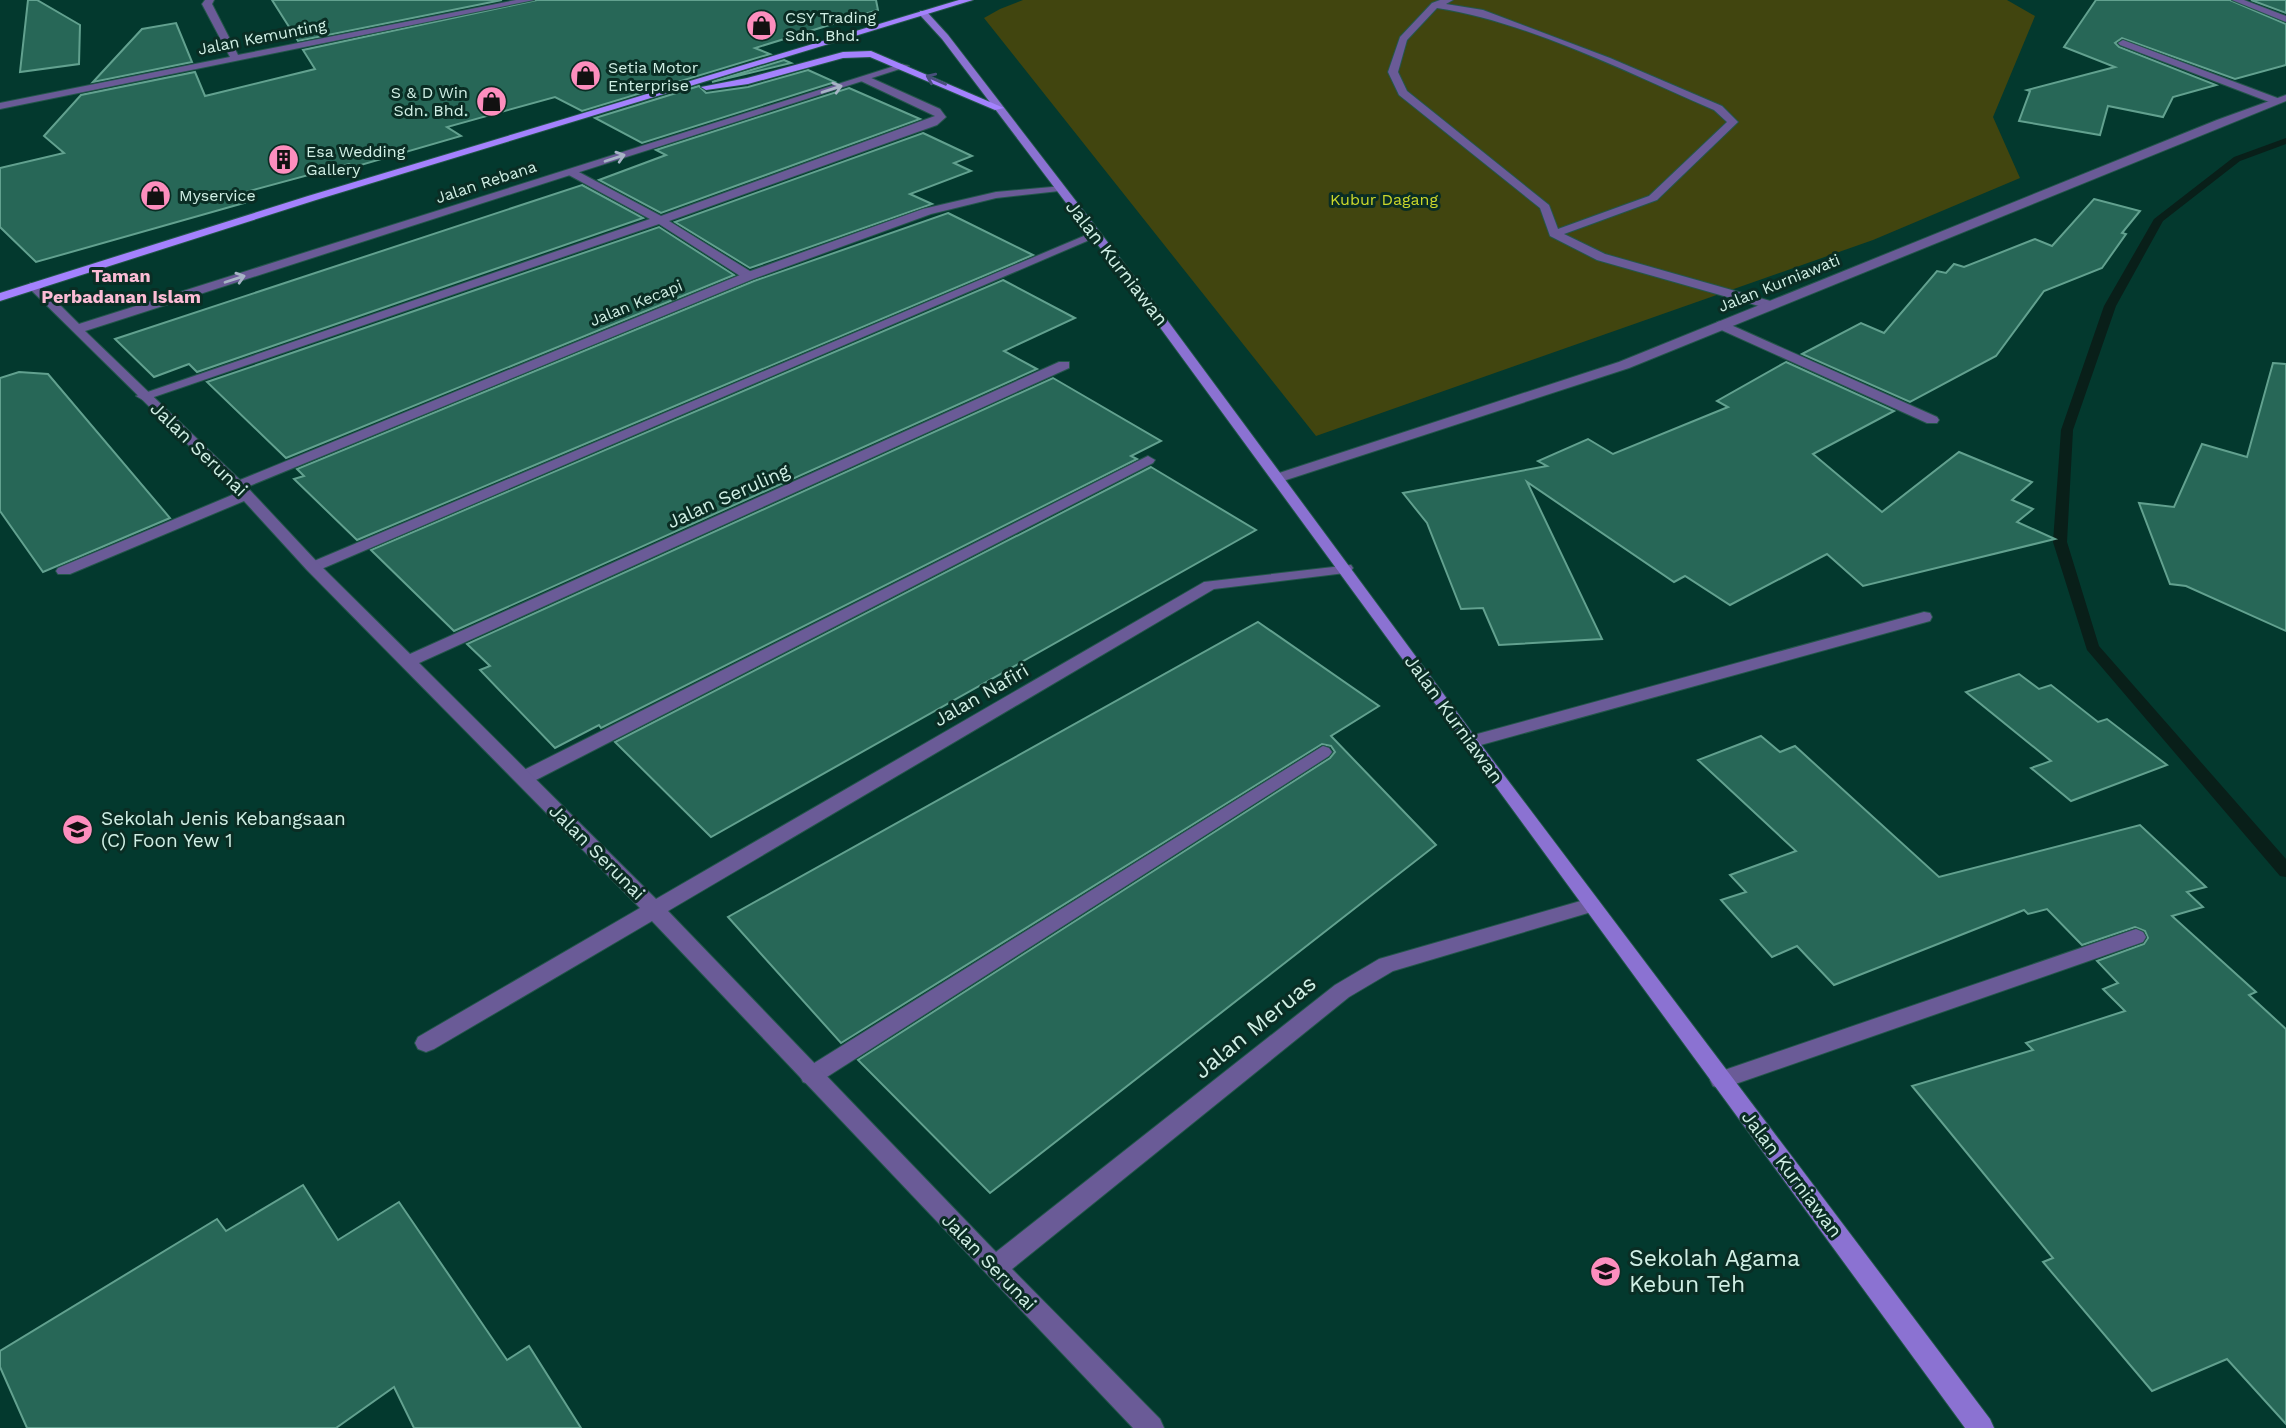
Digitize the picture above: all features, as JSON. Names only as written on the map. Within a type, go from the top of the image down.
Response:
[{"type":"main road","points":[[0,296],[969,0]]},
{"type":"main road","points":[[668,90],[730,85],[860,53],[871,54],[904,66],[999,108]]},
{"type":"street","points":[[210,0],[207,4],[235,58]]},
{"type":"street","name":"Jalan Kemunting","points":[[0,106],[530,0]]},
{"type":"street","points":[[1449,0],[1435,5],[1402,38],[1392,72],[1403,93],[1545,207],[1554,234],[1601,257],[1769,305]]},
{"type":"street","points":[[2236,0],[2286,19]]},
{"type":"street","points":[[1435,5],[1480,12],[1607,60],[1718,108],[1733,122],[1653,198],[1554,234]]},
{"type":"street","name":"Jalan Kurniawan","points":[[923,13],[945,37],[1278,478],[1470,742],[1981,1428]]},
{"type":"street","points":[[2123,43],[2281,100]]},
{"type":"street","name":"Jalan Rebana","points":[[77,330],[904,66]]},
{"type":"street","points":[[143,396],[660,220],[933,123],[942,117],[936,111],[865,79]]},
{"type":"street","name":"Jalan Kurniawati","points":[[1278,478],[1624,365],[2281,100]]},
{"type":"street","points":[[570,172],[660,220],[749,276]]},
{"type":"street","name":"Jalan Kecapi","points":[[64,571],[242,490],[749,276],[927,211],[996,195],[1059,188]]},
{"type":"street","points":[[313,567],[1095,235]]},
{"type":"street","name":"Jalan Serunai","points":[[34,286],[143,396],[242,490],[313,567],[655,911],[1151,1428]]},
{"type":"street","points":[[1722,325],[1932,420]]},
{"type":"street","name":"Jalan Seruling","points":[[407,662],[1064,365]]},
{"type":"street","points":[[524,778],[1148,460]]},
{"type":"street","name":"Jalan Nafiri","points":[[426,1043],[1210,585],[1345,568]]},
{"type":"street","points":[[1470,742],[1924,617]]},
{"type":"street","points":[[811,1076],[1323,752]]},
{"type":"street","name":"Jalan Meruas","points":[[995,1268],[1342,990],[1386,965],[1591,905]]},
{"type":"street","points":[[1721,1080],[2136,937]]},
{"type":"green space","name":"Kubur Dagang","points":[[1023,0],[2007,0],[2035,16],[1993,117],[2020,178],[1873,240],[1316,436],[984,18]]},
{"type":"building","points":[[28,0],[37,0],[80,25],[79,64],[20,72]]},
{"type":"building","points":[[272,0],[502,0],[298,41]]},
{"type":"building","points":[[537,0],[876,0],[878,10],[755,48],[770,54],[582,111],[555,97],[447,127],[461,136],[354,167],[349,164],[235,195],[244,203],[36,262],[0,227],[0,168],[64,153],[44,136],[81,95],[195,72],[205,96],[315,69],[303,50]]},
{"type":"building","points":[[2096,0],[2230,0],[2286,24],[2286,65],[2235,79],[2122,38],[2115,43],[2119,47],[2216,85],[2173,97],[2163,117],[2108,106],[2100,135],[2019,121],[2030,91],[2027,90],[2115,67],[2064,47]]},
{"type":"building","points":[[2251,0],[2286,0],[2286,13]]},
{"type":"building","points":[[176,23],[192,62],[93,82],[142,29]]},
{"type":"building","points":[[784,60],[791,63],[712,82]]},
{"type":"building","points":[[808,70],[835,82],[642,143],[595,118],[699,86],[706,93],[748,87]]},
{"type":"building","points":[[849,88],[920,119],[661,213],[599,180],[666,155],[656,150]]},
{"type":"building","points":[[923,133],[972,156],[954,163],[971,171],[910,194],[932,204],[750,268],[675,222]]},
{"type":"building","points":[[582,185],[643,218],[197,372],[189,364],[154,377],[115,339]]},
{"type":"building","points":[[2094,199],[2140,211],[2122,233],[2126,234],[2102,268],[2044,291],[1996,356],[1910,402],[1802,354],[1861,323],[1884,333],[1937,271],[1946,273],[1954,264],[1964,267],[2035,239],[2052,246]]},
{"type":"building","points":[[948,213],[1033,255],[357,540],[294,479],[304,476],[297,469],[754,281]]},
{"type":"building","points":[[659,227],[734,275],[286,458],[207,382]]},
{"type":"building","points":[[1003,280],[1075,318],[1004,351],[1037,369],[454,631],[371,550]]},
{"type":"building","points":[[1786,362],[1894,411],[1813,454],[1882,512],[1959,452],[2032,482],[2012,500],[2033,509],[2017,522],[2055,539],[1863,586],[1827,554],[1730,605],[1685,576],[1674,582],[1527,482],[1602,639],[1499,645],[1483,608],[1461,609],[1427,523],[1403,493],[1547,466],[1538,461],[1588,439],[1613,454],[1728,407],[1717,401]]},
{"type":"building","points":[[2273,363],[2286,364],[2286,631],[2186,586],[2170,584],[2139,503],[2174,507],[2202,444],[2247,457]]},
{"type":"building","points":[[19,372],[48,374],[170,518],[43,572],[0,511],[0,378]]},
{"type":"building","points":[[1053,378],[1161,441],[1131,456],[1137,459],[601,728],[599,725],[555,748],[480,670],[490,666],[467,644]]},
{"type":"building","points":[[1151,467],[1256,530],[711,837],[615,742]]},
{"type":"building","points":[[1258,622],[1379,706],[1331,736],[1436,845],[990,1193],[858,1060],[1330,758],[1335,752],[1331,746],[1322,744],[841,1043],[728,917]]},
{"type":"building","points":[[2019,674],[2039,689],[2051,685],[2098,722],[2107,719],[2167,765],[2071,801],[2031,768],[2051,761],[1966,692]]},
{"type":"building","points":[[1761,736],[1780,752],[1795,746],[1939,877],[2140,825],[2206,887],[2187,892],[2203,907],[2172,916],[2256,992],[2249,995],[2286,1029],[2286,1424],[2227,1359],[2152,1391],[2043,1262],[2053,1258],[1912,1086],[2033,1050],[2026,1043],[2125,1011],[2103,989],[2118,983],[2097,961],[2144,944],[2148,938],[2145,931],[2135,927],[2082,945],[2047,909],[2028,914],[2024,910],[1834,985],[1797,946],[1772,957],[1721,900],[1746,892],[1730,875],[1796,851],[1698,760]]},
{"type":"building","points":[[303,1185],[338,1240],[399,1202],[507,1360],[529,1346],[581,1428],[414,1428],[394,1387],[336,1428],[27,1428],[0,1367],[0,1351],[217,1219],[226,1231]]},
{"type":"waterway","points":[[2286,141],[2237,159],[2159,219],[2110,306],[2067,430],[2060,542],[2092,647],[2286,871]]},
{"type":"place","name":"CSY Trading Sdn. Bhd.","points":[[762,26]]},
{"type":"place","name":"Setia Motor Enterprise","points":[[585,76]]},
{"type":"place","name":"S & D Win Sdn. Bhd.","points":[[491,101]]},
{"type":"place","name":"Esa Wedding Gallery","points":[[283,160]]},
{"type":"place","name":"Myservice","points":[[156,195]]},
{"type":"place","name":"Sekolah Jenis Kebangsaan (C) Foon Yew 1","points":[[78,829]]},
{"type":"place","name":"Sekolah Agama Kebun Teh","points":[[1606,1271]]},
{"type":"district","name":"Taman Perbadanan Islam","points":[[121,285]]}]
